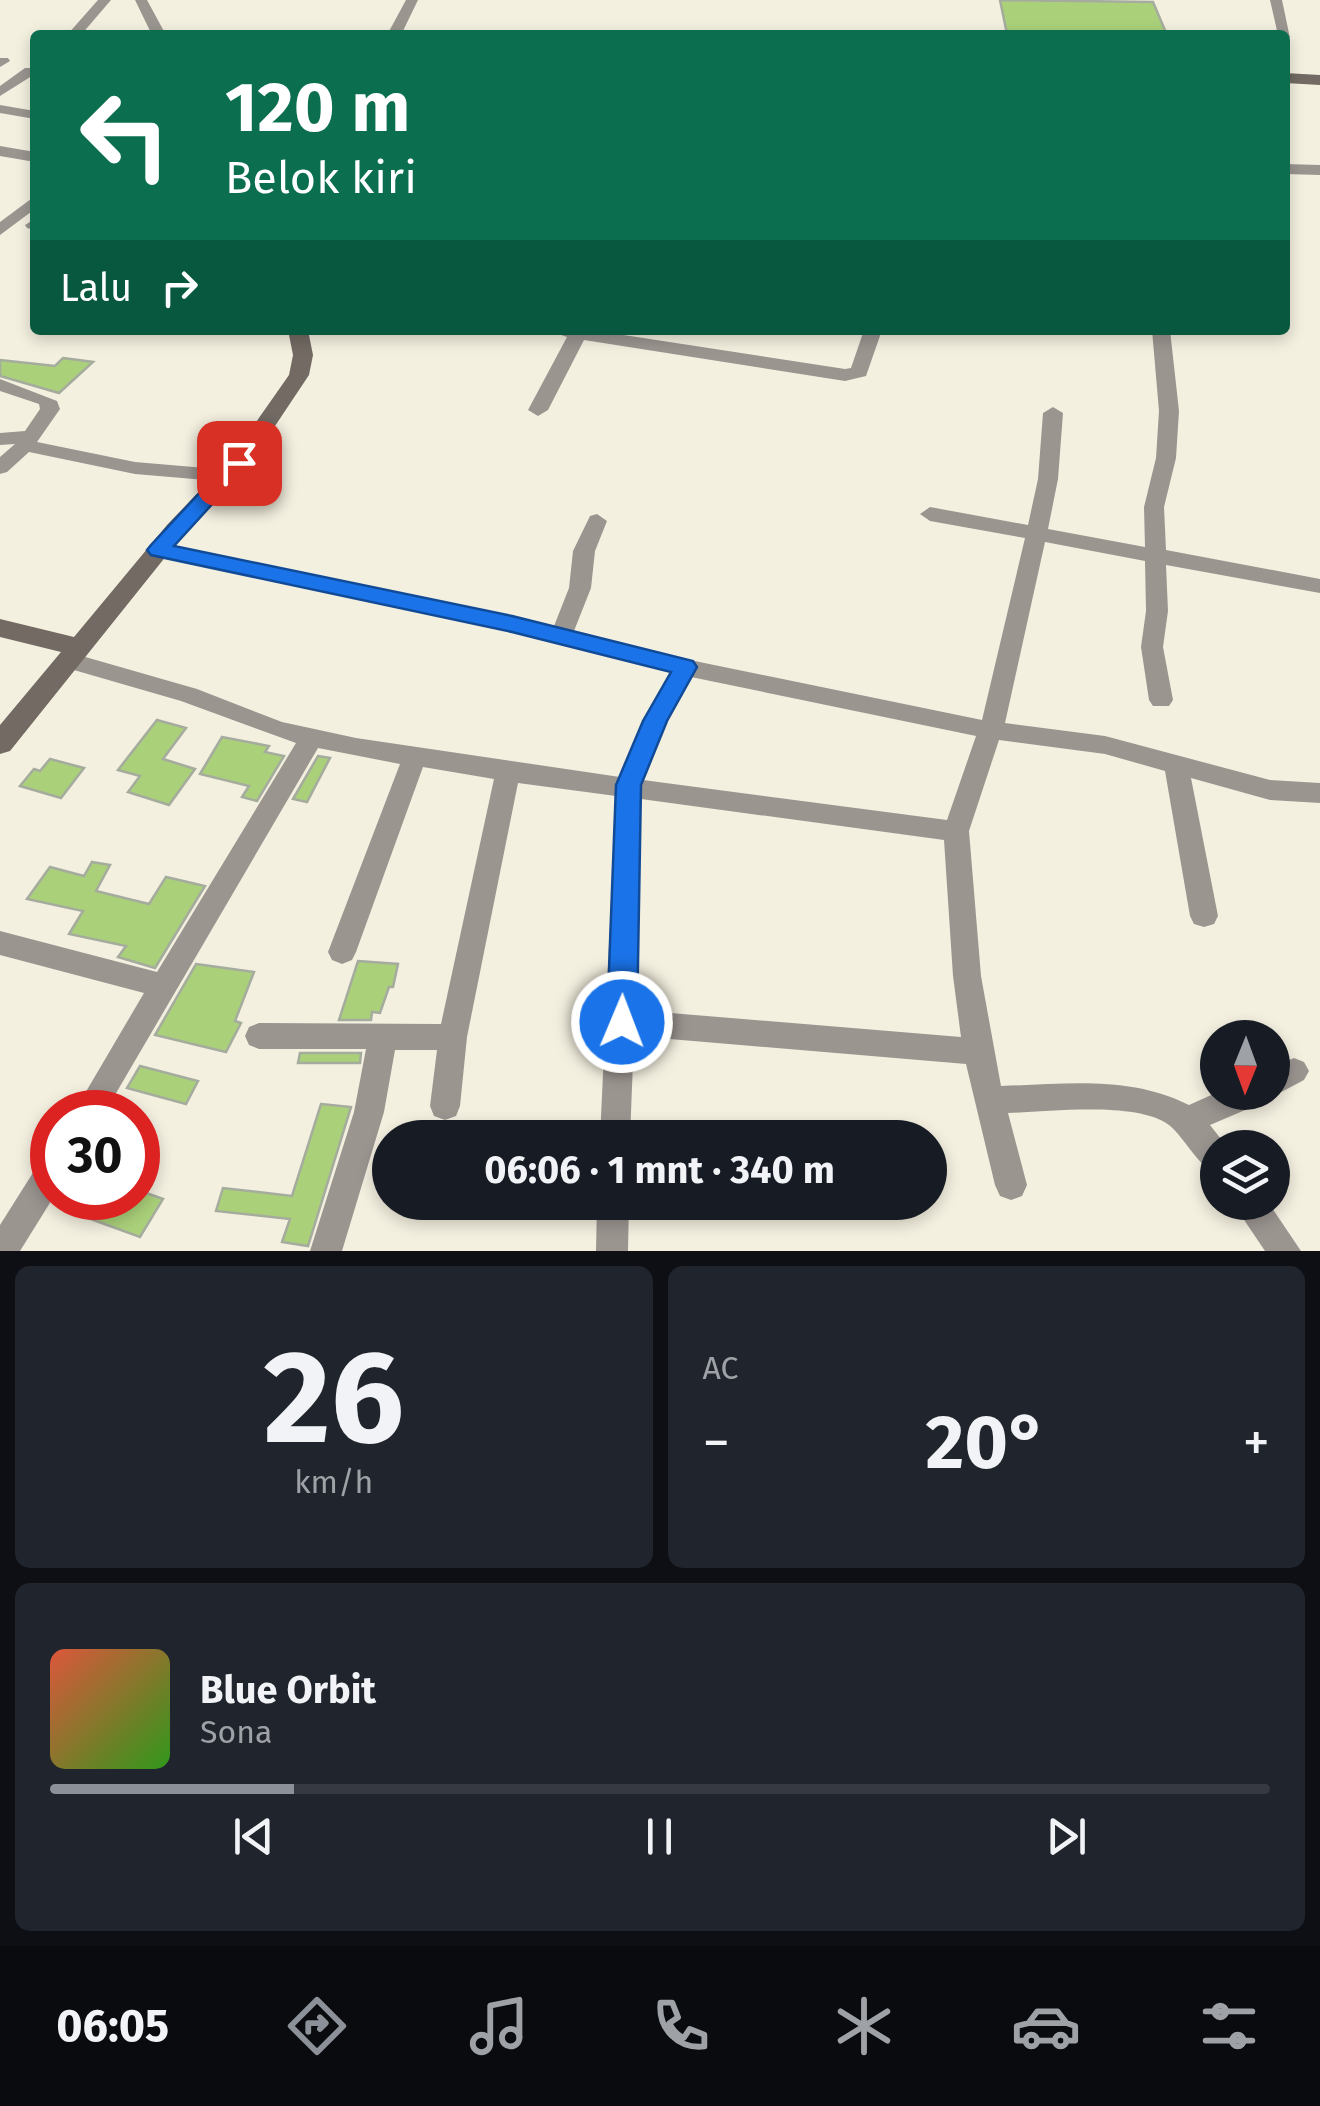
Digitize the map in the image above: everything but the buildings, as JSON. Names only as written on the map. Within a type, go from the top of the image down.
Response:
[{"type":"street","points":[[78,30],[104,0]]},
{"type":"street","points":[[141,0],[156,30]]},
{"type":"street","points":[[397,30],[412,0]]},
{"type":"street","points":[[1276,0],[1283,30]]},
{"type":"street","points":[[0,92],[30,72]]},
{"type":"street","points":[[1290,78],[1320,80]]},
{"type":"street","points":[[0,109],[30,115]]},
{"type":"street","points":[[0,151],[30,156]]},
{"type":"street","points":[[1290,169],[1320,170]]},
{"type":"street","points":[[0,230],[30,205]]},
{"type":"street","points":[[0,744],[190,512],[240,461],[299,376],[303,355],[299,335]]},
{"type":"street","points":[[538,410],[577,335]]},
{"type":"street","points":[[598,335],[845,375],[859,372],[871,335]]},
{"type":"street","points":[[1161,335],[1169,411],[1166,452],[1154,506],[1157,611],[1152,646],[1161,700]]},
{"type":"street","points":[[0,386],[48,401],[50,409],[27,441],[0,468]]},
{"type":"street","points":[[1011,1185],[978,1052],[967,976],[956,832],[990,730],[1020,614],[1048,478],[1053,414]]},
{"type":"street","points":[[0,438],[136,468],[240,461]]},
{"type":"street","points":[[930,514],[1320,586]]},
{"type":"street","points":[[561,636],[580,588],[584,551],[596,521]]},
{"type":"street","points":[[158,550],[990,730],[1104,744],[1270,790],[1320,793]]},
{"type":"street","points":[[0,628],[188,695],[256,724],[311,738],[508,772],[629,785],[956,832]]},
{"type":"street","points":[[617,1120],[629,785],[655,721],[685,667]]},
{"type":"street","points":[[103,1090],[311,738]]},
{"type":"street","points":[[342,952],[415,757]]},
{"type":"street","points":[[1176,764],[1204,916]]},
{"type":"street","points":[[445,1106],[454,1037],[508,772]]},
{"type":"street","points":[[0,943],[166,987]]},
{"type":"street","points":[[622,1022],[978,1052]]},
{"type":"street","points":[[259,1036],[454,1037]]},
{"type":"street","points":[[326,1251],[368,1112],[383,1036]]},
{"type":"street","points":[[990,1100],[1129,1100],[1177,1113],[1200,1138]]},
{"type":"street","points":[[1185,1121],[1211,1110]]},
{"type":"street","points":[[2,1251],[30,1206]]},
{"type":"street","points":[[612,1251],[613,1220]]},
{"type":"street","points":[[1262,1220],[1285,1251]]},
{"type":"route","points":[[239,463],[158,550],[512,624],[685,667],[655,721],[629,785],[622,1022]]}]
